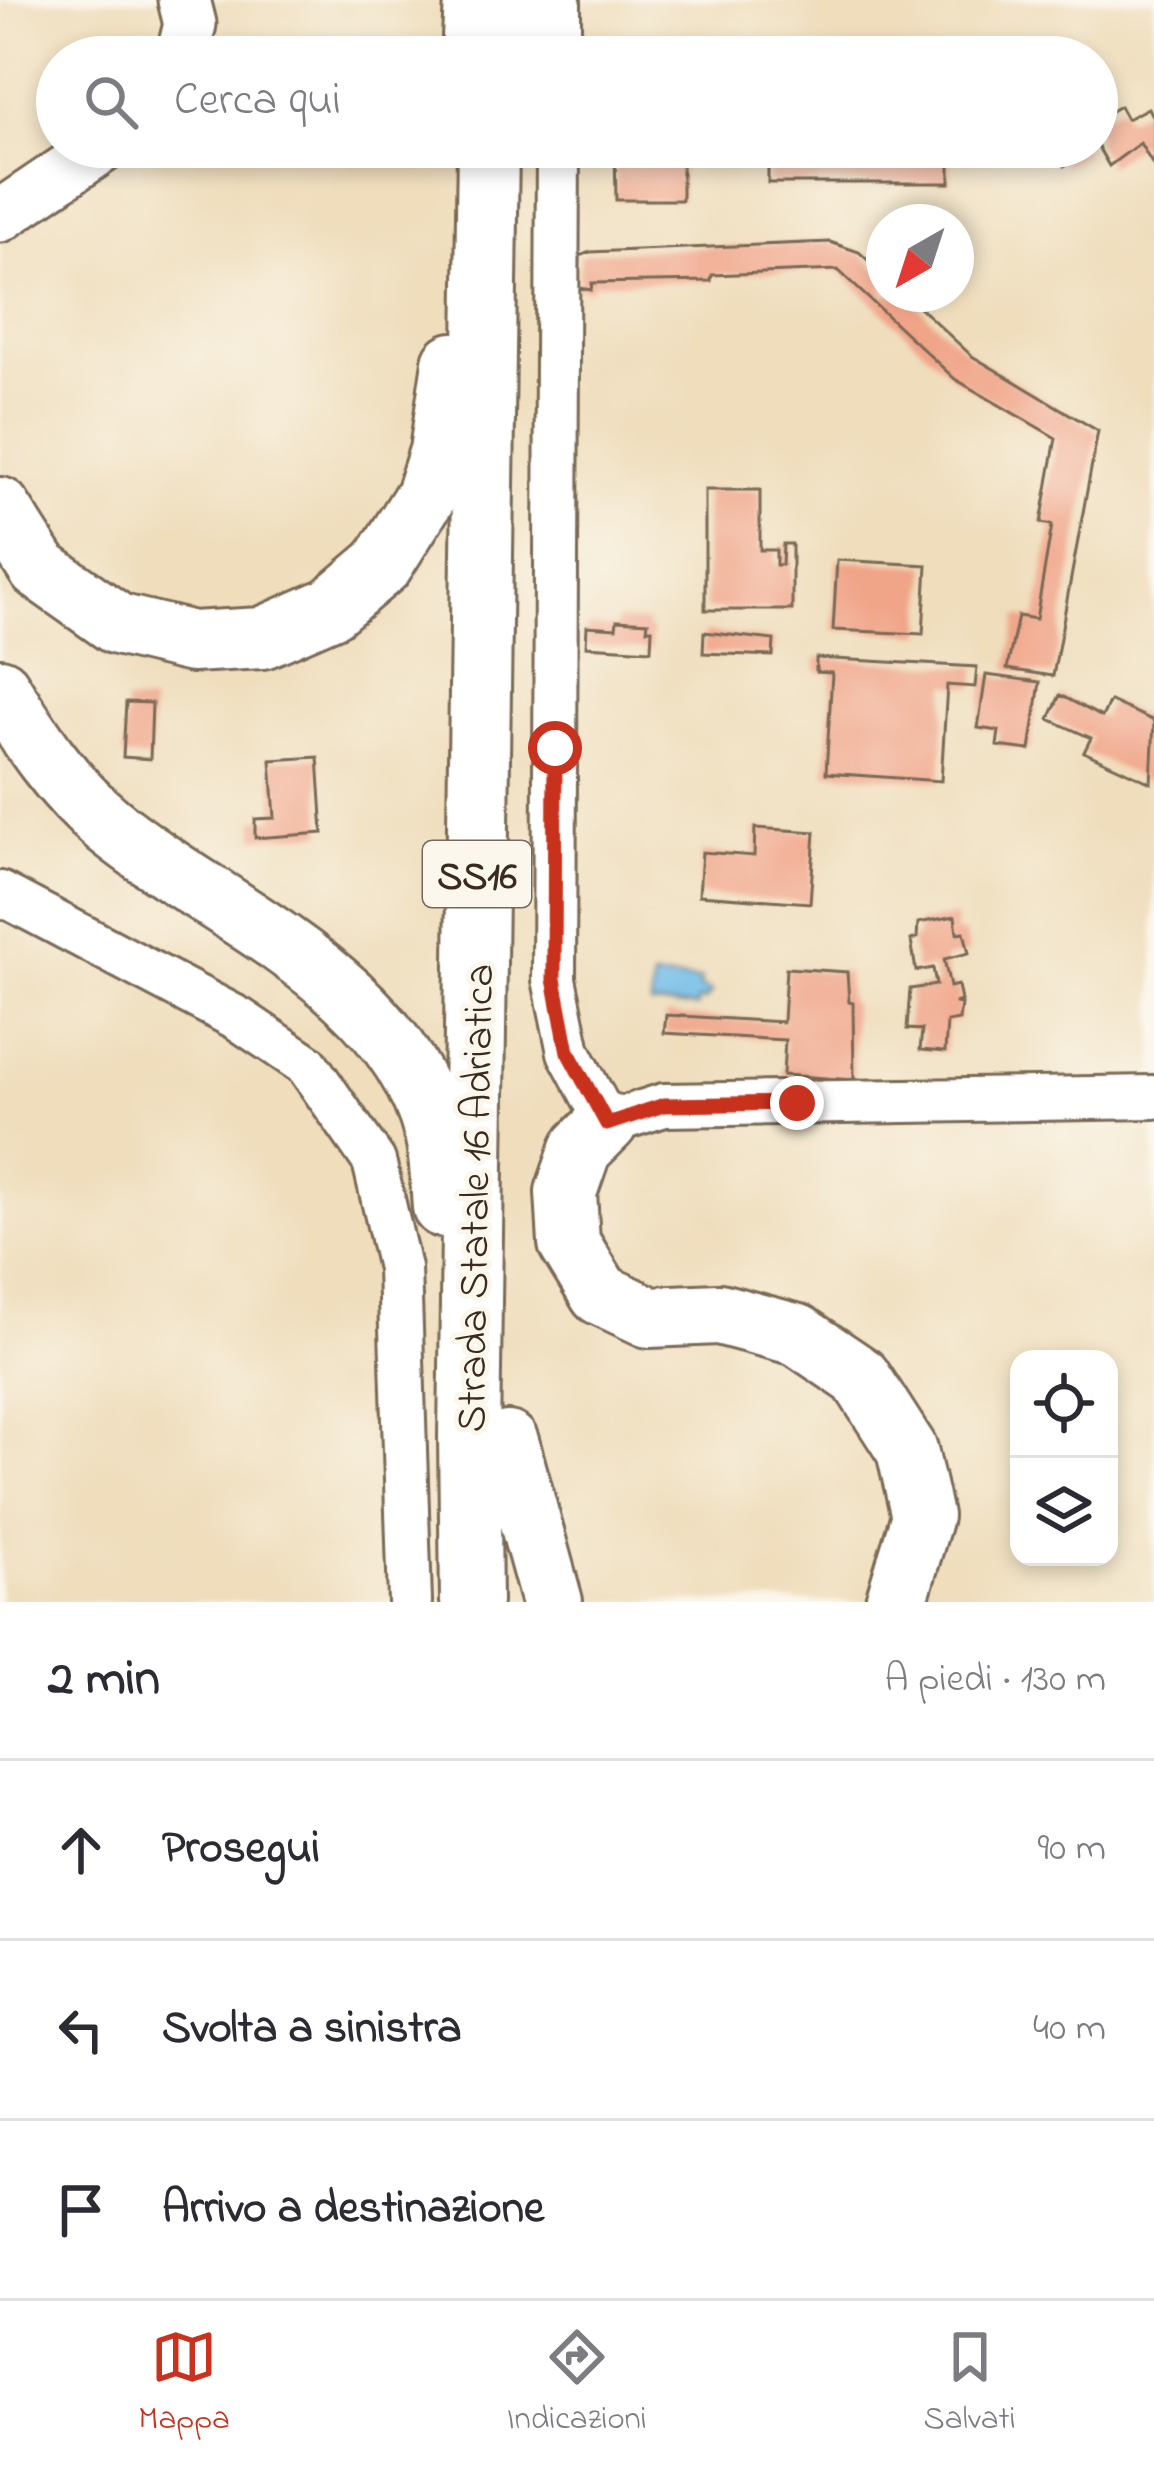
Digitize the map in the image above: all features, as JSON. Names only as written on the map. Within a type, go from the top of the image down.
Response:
[{"type":"highway","points":[[473,36],[476,0]]},
{"type":"highway","points":[[489,36],[490,0]]},
{"type":"highway","points":[[516,0],[516,36]]},
{"type":"highway","points":[[0,508],[39,569],[117,623],[192,643],[262,638],[331,608],[382,565],[426,495],[440,451],[455,348],[466,168]]},
{"type":"highway","name":"Strada Statale 16 Adriatica","points":[[488,168],[489,1440],[509,1602]]},
{"type":"highway","name":"Strada Statale 16 Adriatica","points":[[471,1602],[489,1440],[514,168]]},
{"type":"highway","points":[[0,689],[36,748],[106,824],[317,970],[369,1019],[410,1070],[435,1134],[489,1440],[552,1602]]},
{"type":"highway","points":[[607,1124],[581,1149],[566,1192],[569,1244],[600,1294],[649,1317],[719,1314],[798,1336],[860,1378],[908,1450],[922,1516],[896,1602]]},
{"type":"main road","points":[[184,0],[190,24],[187,36]]},
{"type":"main road","points":[[0,216],[71,168]]},
{"type":"street","points":[[559,0],[559,36]]},
{"type":"street","points":[[559,168],[554,979],[568,1052],[607,1124],[664,1105],[1154,1097]]},
{"type":"street","points":[[0,893],[239,1019],[307,1065],[374,1161],[399,1268],[410,1602]]},
{"type":"water","points":[[653,978],[701,980],[699,987],[712,992],[705,1001],[698,1000],[697,1007],[651,1005]]},
{"type":"building","points":[[1118,107],[1127,119],[1148,108],[1154,112],[1154,167],[1140,143],[1118,159]]},
{"type":"building","points":[[615,168],[682,168],[682,200],[616,200]]},
{"type":"building","points":[[768,168],[950,168],[950,183],[768,183]]},
{"type":"building","points":[[830,242],[866,258],[866,296],[838,270],[712,275],[711,281],[592,283],[591,290],[579,288],[580,256]]},
{"type":"building","points":[[883,312],[924,312],[972,356],[1098,431],[1053,676],[1007,669],[1018,616],[1036,619],[1052,525],[1041,523],[1056,438],[955,379]]},
{"type":"building","points":[[705,490],[760,490],[760,550],[776,550],[776,565],[782,565],[783,544],[792,544],[792,610],[705,610]]},
{"type":"building","points":[[837,560],[927,565],[923,634],[833,630]]},
{"type":"building","points":[[617,620],[648,622],[651,650],[586,646],[587,626],[616,628]]},
{"type":"building","points":[[704,632],[774,640],[773,656],[703,653]]},
{"type":"building","points":[[816,658],[977,667],[975,687],[947,685],[941,781],[826,773],[832,673],[816,672]]},
{"type":"building","points":[[986,675],[1040,682],[1030,750],[997,746],[999,731],[978,728]]},
{"type":"building","points":[[1060,695],[1102,717],[1110,701],[1154,721],[1151,783],[1084,752],[1091,738],[1049,719]]},
{"type":"building","points":[[126,702],[152,703],[150,759],[123,757]]},
{"type":"building","points":[[318,757],[323,833],[255,838],[255,819],[275,818],[271,760]]},
{"type":"building","points":[[755,828],[815,832],[810,903],[699,895],[702,852],[754,856]]},
{"type":"building","points":[[955,916],[957,933],[964,932],[969,953],[944,959],[950,987],[958,985],[959,1020],[947,1022],[945,1052],[920,1050],[922,1030],[907,1029],[910,989],[936,985],[933,968],[916,971],[911,940],[917,938],[918,923]]},
{"type":"building","points":[[786,968],[847,972],[849,1002],[853,1003],[854,1080],[783,1075],[785,1040],[664,1033],[666,1015],[783,1022]]},
{"type":"route","points":[[555,748],[554,979],[568,1052],[607,1124],[664,1105],[797,1103]]}]
